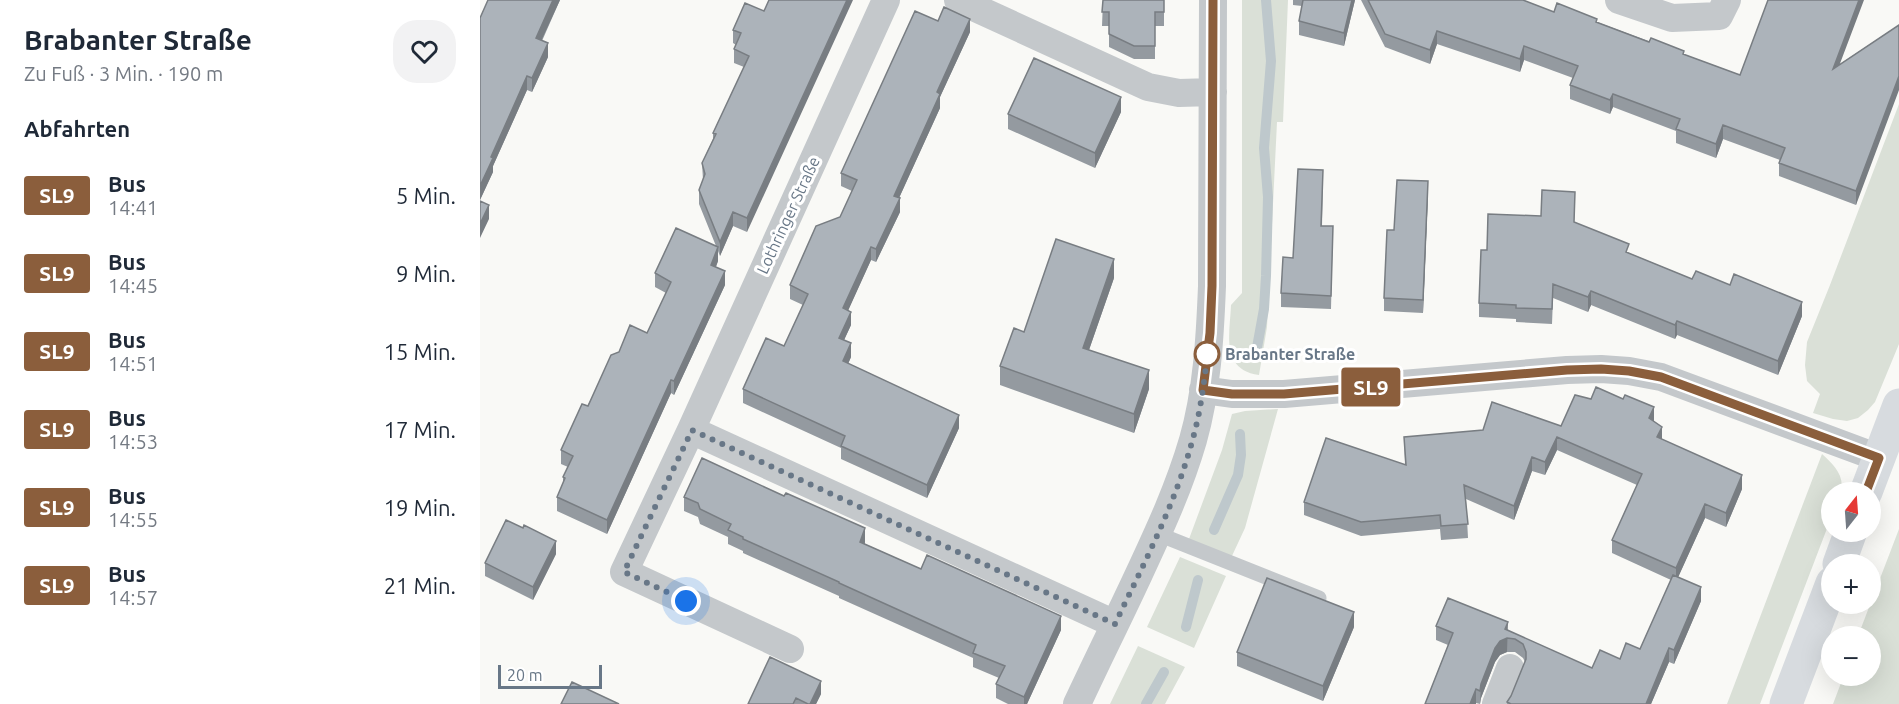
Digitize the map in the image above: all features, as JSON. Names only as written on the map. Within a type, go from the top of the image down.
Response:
[{"type":"street","name":"Lothringer Straße","points":[[790,649],[624,572],[692,430],[886,0]]},
{"type":"street","points":[[958,0],[1148,87],[1179,93],[1213,92]]},
{"type":"street","points":[[1077,704],[1158,534],[1194,438],[1203,390],[1210,322],[1213,0]]},
{"type":"street","points":[[1619,0],[1672,18],[1719,16],[1727,0]]},
{"type":"street","points":[[1203,390],[1232,394],[1284,394],[1567,370],[1629,371],[1661,377],[1699,390],[1879,458]]},
{"type":"street","points":[[1870,482],[1899,405]]},
{"type":"street","points":[[692,430],[1115,624]]},
{"type":"street","points":[[1786,704],[1821,613]]},
{"type":"street","points":[[1496,704],[1510,668]]},
{"type":"lane","points":[[1158,534],[1319,598]]},
{"type":"shaded area","points":[[1242,0],[1288,0],[1283,122],[1277,122],[1267,327],[1259,375],[1238,366],[1230,349],[1229,338],[1231,305],[1242,293]]},
{"type":"shaded area","points":[[1899,104],[1899,344],[1875,402],[1868,410],[1858,418],[1847,421],[1833,419],[1813,413],[1820,394],[1807,381],[1805,365],[1807,342]]},
{"type":"shaded area","points":[[1278,409],[1245,528],[1231,558],[1189,539],[1222,450],[1232,414]]},
{"type":"shaded area","points":[[1822,454],[1834,466],[1841,482],[1821,482],[1822,542],[1760,704],[1727,704]]},
{"type":"shaded area","points":[[1899,529],[1899,704],[1833,704],[1840,686],[1881,686],[1881,626],[1862,626],[1866,614],[1881,614],[1881,576]]},
{"type":"shaded area","points":[[1180,557],[1226,576],[1194,648],[1147,627]]},
{"type":"shaded area","points":[[1138,646],[1185,667],[1165,704],[1110,704]]},
{"type":"building","points":[[488,0],[553,0],[536,38],[548,43],[532,78],[527,76],[480,186],[480,18]]},
{"type":"building","points":[[769,0],[847,0],[747,218],[733,212],[720,242],[699,190],[705,174],[702,163],[716,134],[713,133],[749,56],[734,49],[741,33],[733,30],[745,3],[764,11]]},
{"type":"building","points":[[1103,0],[1164,0],[1164,12],[1155,12],[1155,46],[1134,46],[1109,34],[1109,12],[1102,12]]},
{"type":"building","points":[[1303,0],[1352,0],[1344,33],[1299,21]]},
{"type":"building","points":[[1368,0],[1523,0],[1554,12],[1557,3],[1597,19],[1596,22],[1649,42],[1651,38],[1684,51],[1683,54],[1740,75],[1768,0],[1859,0],[1833,69],[1899,25],[1899,76],[1856,191],[1779,163],[1785,148],[1723,125],[1716,144],[1676,129],[1680,119],[1613,94],[1610,100],[1570,85],[1578,66],[1524,46],[1520,59],[1437,31],[1430,50],[1385,34]]},
{"type":"building","points":[[944,7],[970,19],[937,92],[940,94],[894,196],[900,198],[876,249],[871,247],[843,308],[851,312],[839,338],[851,343],[843,361],[959,415],[927,485],[841,446],[845,436],[743,389],[766,338],[784,346],[808,294],[790,285],[816,226],[840,217],[857,180],[841,173],[915,11],[938,21]]},
{"type":"building","points":[[1034,58],[1121,97],[1095,153],[1008,114]]},
{"type":"building","points":[[1298,169],[1323,170],[1321,226],[1333,226],[1331,296],[1281,293],[1283,257],[1293,258]]},
{"type":"building","points":[[1397,180],[1428,181],[1423,300],[1384,298],[1387,230],[1394,230]]},
{"type":"building","points":[[1542,190],[1575,192],[1574,222],[1629,244],[1626,252],[1692,279],[1696,271],[1730,285],[1734,274],[1802,302],[1778,361],[1677,321],[1675,325],[1591,291],[1588,297],[1553,284],[1552,309],[1516,308],[1516,305],[1479,303],[1481,250],[1487,250],[1488,214],[1541,216]]},
{"type":"building","points":[[480,201],[489,205],[480,224]]},
{"type":"building","points":[[676,228],[718,247],[711,265],[725,271],[674,381],[671,380],[607,520],[557,497],[573,456],[561,450],[582,404],[588,406],[611,355],[619,352],[630,325],[647,333],[671,282],[655,273]]},
{"type":"building","points":[[1056,239],[1114,259],[1083,348],[1149,370],[1134,414],[1000,366],[1014,328],[1024,332]]},
{"type":"building","points":[[1596,387],[1623,399],[1625,395],[1654,407],[1649,418],[1662,427],[1657,437],[1742,475],[1726,513],[1705,504],[1676,568],[1612,540],[1642,474],[1557,437],[1545,462],[1532,457],[1514,506],[1464,485],[1468,524],[1441,526],[1440,515],[1361,522],[1304,502],[1326,438],[1406,465],[1404,437],[1483,430],[1492,402],[1561,426],[1575,395],[1591,399]]},
{"type":"building","points":[[702,458],[784,496],[786,493],[865,528],[860,542],[921,569],[927,555],[1061,616],[1024,697],[996,684],[1005,666],[973,653],[976,645],[743,539],[728,530],[731,524],[700,509],[698,503],[684,497]]},
{"type":"building","points":[[506,520],[523,528],[524,525],[556,541],[533,587],[485,563]]},
{"type":"building","points":[[1673,575],[1701,587],[1674,650],[1669,648],[1646,704],[1511,704],[1507,702],[1526,659],[1526,652],[1523,644],[1515,639],[1507,638],[1500,641],[1495,648],[1480,691],[1476,689],[1470,704],[1425,704],[1453,633],[1436,626],[1448,598],[1508,622],[1505,629],[1592,668],[1600,650],[1620,659],[1626,643],[1640,649]]},
{"type":"building","points":[[1267,578],[1354,612],[1323,686],[1237,652]]},
{"type":"building","points":[[770,657],[821,681],[810,704],[796,698],[793,704],[748,704]]},
{"type":"building","points":[[572,682],[619,704],[561,704]]},
{"type":"waterway","points":[[1256,353],[1264,309],[1266,276],[1268,197],[1264,148],[1271,61],[1266,0]]},
{"type":"waterway","points":[[1214,530],[1238,475],[1241,455],[1240,434]]},
{"type":"waterway","points":[[1186,627],[1198,580]]},
{"type":"waterway","points":[[1146,704],[1164,672]]},
{"type":"bus line","name":"SL9","points":[[1213,0],[1212,286],[1210,333],[1203,390],[1232,394],[1284,394],[1567,370],[1629,371],[1661,377],[1699,390],[1879,458],[1870,482]]},
{"type":"place","name":"Brabanter Straße","points":[[1207,354]]},
{"type":"route","points":[[686,601],[624,572],[692,430],[1115,624],[1178,487],[1194,438],[1208,352],[1207,354]]}]
